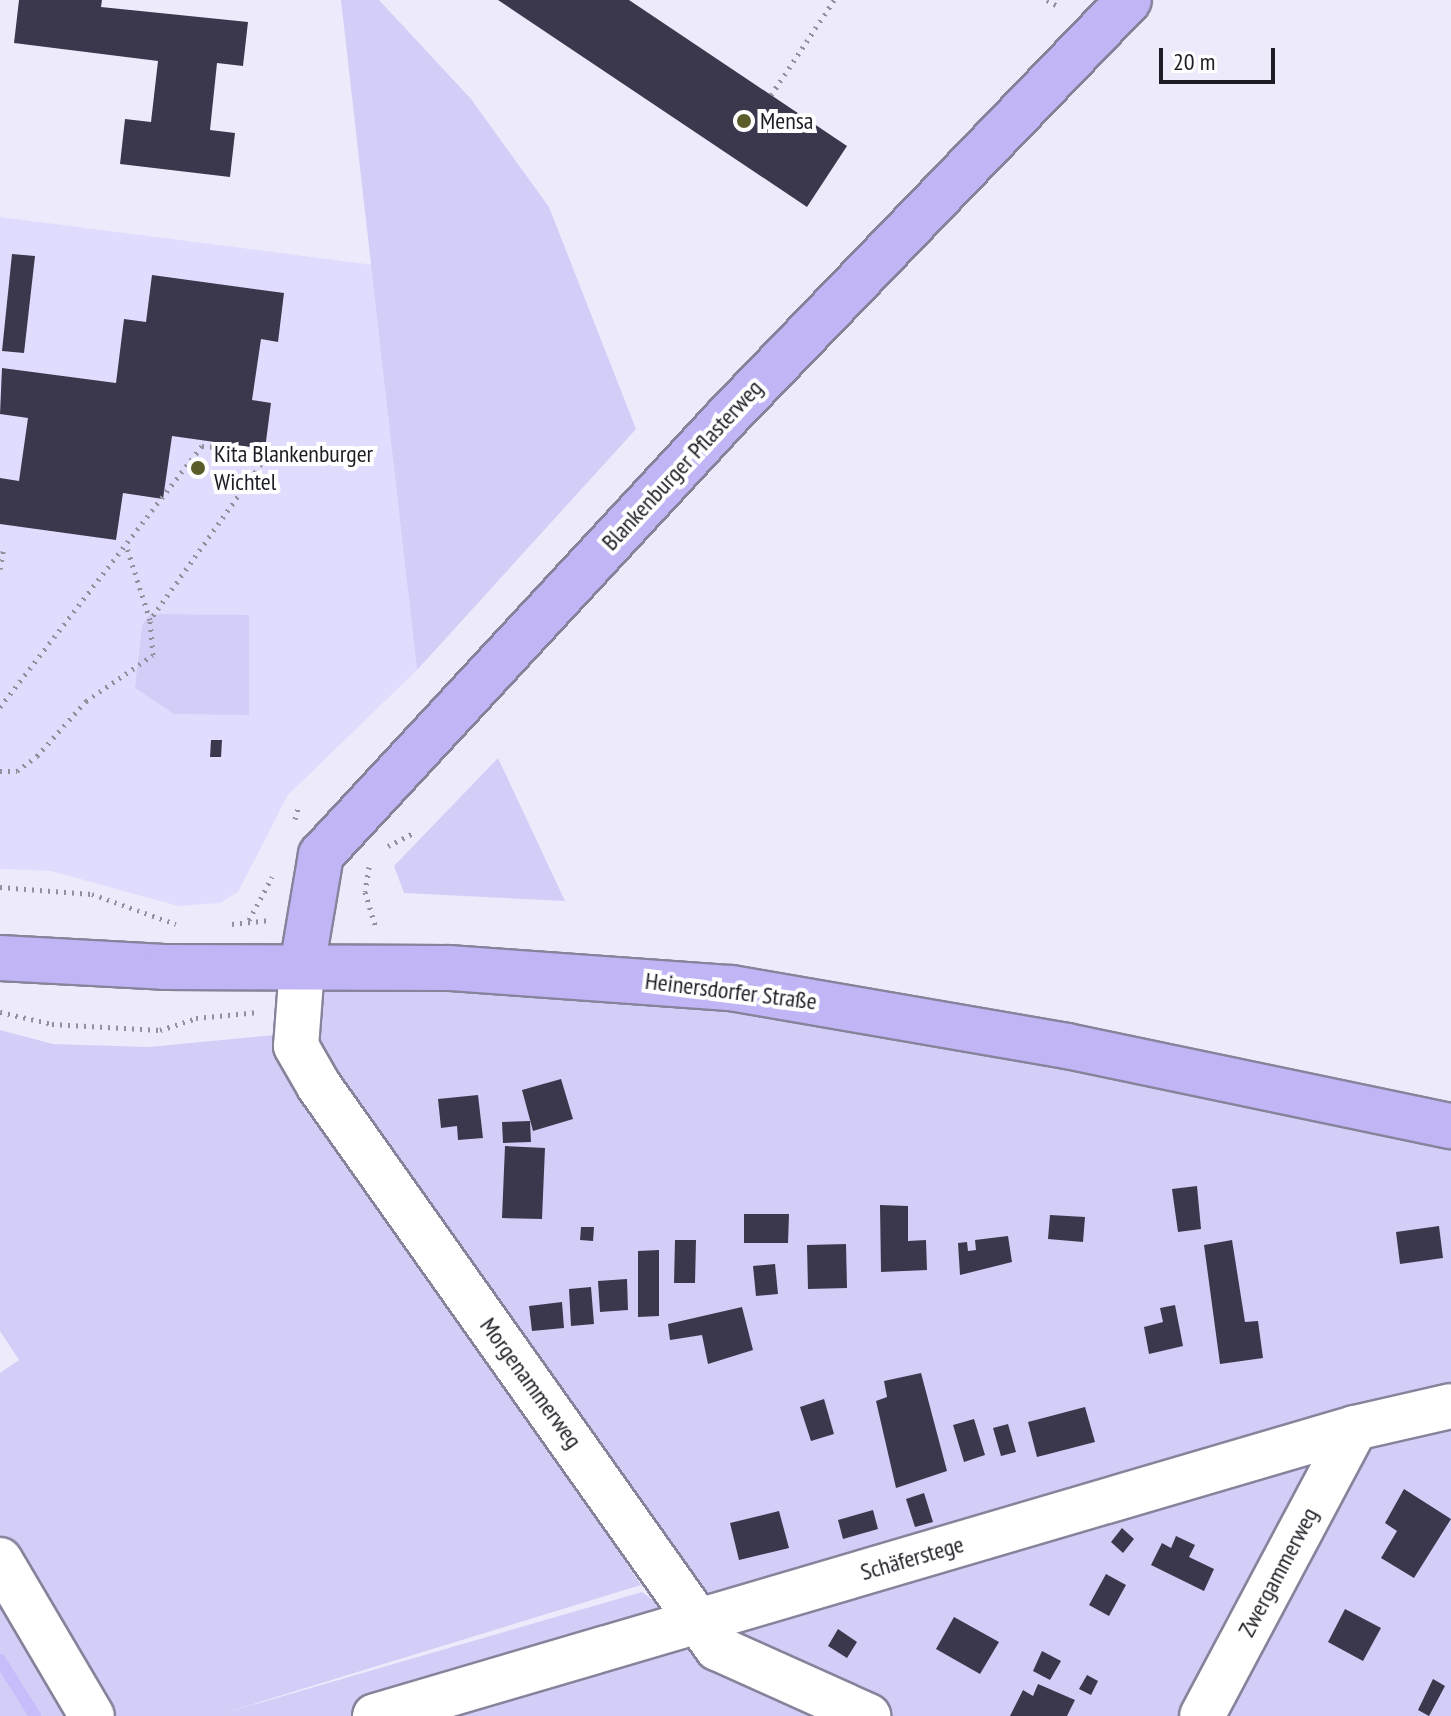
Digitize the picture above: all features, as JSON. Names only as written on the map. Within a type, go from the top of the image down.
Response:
[{"type":"main road","name":"Blankenburger Pflasterweg","points":[[302,967],[321,855],[727,417],[1129,0]]},
{"type":"main road","name":"Heinersdorfer Straße","points":[[0,958],[544,973],[731,988],[1052,1043],[1451,1126]]},
{"type":"lane","name":"Morgenammerweg","points":[[302,967],[296,1046],[319,1086],[717,1648],[868,1716]]},
{"type":"lane","name":"Schäferstege","points":[[375,1716],[1355,1428],[1451,1406]]},
{"type":"lane","name":"Zwergammerweg","points":[[1202,1716],[1355,1428]]},
{"type":"lane","points":[[0,1560],[92,1716]]},
{"type":"path","points":[[771,95],[834,0]]},
{"type":"path","points":[[1047,0],[1058,6]]},
{"type":"path","points":[[0,707],[127,548],[202,446],[270,451],[150,620]]},
{"type":"path","points":[[0,569],[4,547]]},
{"type":"path","points":[[0,771],[17,771],[37,756],[86,701],[153,655],[150,620],[127,548]]},
{"type":"path","points":[[378,851],[414,833]]},
{"type":"path","points":[[365,892],[373,861]]},
{"type":"path","points":[[0,887],[92,894],[184,927]]},
{"type":"path","points":[[0,1012],[52,1024],[160,1030],[209,1017]]},
{"type":"shaded area","points":[[341,0],[379,0],[471,99],[549,207],[636,429],[417,670]]},
{"type":"shaded area","name":"Kita Blankenburger Wichtel","points":[[0,217],[374,265],[417,670],[288,795],[238,892],[220,903],[178,906],[51,871],[0,869]]},
{"type":"shaded area","points":[[150,614],[249,615],[249,715],[174,714],[135,688],[142,625]]},
{"type":"shaded area","points":[[498,758],[565,901],[404,893],[394,866]]},
{"type":"shaded area","points":[[302,967],[591,975],[1451,1126],[1451,1716],[0,1716],[0,1373],[19,1360],[0,1331],[0,1030],[53,1044],[149,1047],[274,1035],[641,1585],[221,1714],[642,1592],[715,1647],[319,1086]]},
{"type":"building","points":[[19,0],[102,0],[101,7],[248,22],[243,66],[217,63],[210,130],[235,133],[230,177],[120,164],[125,119],[151,122],[158,61],[14,43]]},
{"type":"building","name":"Mensa","points":[[498,0],[629,0],[847,146],[807,207]]},
{"type":"building","points":[[12,254],[35,256],[24,353],[2,351]]},
{"type":"building","points":[[152,275],[284,293],[278,342],[261,339],[252,400],[271,403],[265,449],[172,436],[163,499],[123,493],[116,540],[0,524],[0,478],[19,481],[28,418],[0,414],[2,368],[116,383],[124,319],[146,322]]},
{"type":"building","points":[[211,740],[222,740],[221,757],[210,757]]},
{"type":"building","points":[[561,1079],[573,1119],[533,1131],[522,1090]]},
{"type":"building","points":[[478,1095],[483,1138],[458,1140],[457,1126],[441,1128],[438,1099]]},
{"type":"building","points":[[530,1121],[531,1142],[503,1143],[502,1122]]},
{"type":"building","points":[[505,1146],[545,1148],[542,1219],[502,1218]]},
{"type":"building","points":[[1197,1186],[1201,1229],[1178,1232],[1172,1189]]},
{"type":"building","points":[[880,1205],[908,1206],[908,1241],[926,1240],[927,1270],[881,1272]]},
{"type":"building","points":[[744,1214],[789,1214],[788,1243],[744,1243]]},
{"type":"building","points":[[1050,1215],[1085,1217],[1083,1242],[1048,1239]]},
{"type":"building","points":[[1439,1226],[1443,1258],[1400,1264],[1396,1232]]},
{"type":"building","points":[[581,1227],[594,1227],[593,1241],[580,1240]]},
{"type":"building","points":[[1008,1236],[1012,1262],[960,1275],[958,1243],[967,1242],[968,1251],[976,1250],[975,1240]]},
{"type":"building","points":[[675,1240],[696,1240],[695,1283],[674,1283]]},
{"type":"building","points":[[1232,1240],[1245,1322],[1258,1321],[1263,1358],[1220,1364],[1204,1245]]},
{"type":"building","points":[[846,1244],[847,1288],[808,1289],[807,1245]]},
{"type":"building","points":[[659,1250],[659,1316],[638,1317],[638,1251]]},
{"type":"building","points":[[775,1264],[778,1294],[756,1296],[753,1266]]},
{"type":"building","points":[[627,1279],[628,1310],[600,1312],[598,1281]]},
{"type":"building","points":[[591,1287],[594,1324],[571,1326],[569,1289]]},
{"type":"building","points":[[562,1302],[564,1328],[532,1331],[529,1306]]},
{"type":"building","points":[[1175,1305],[1183,1346],[1149,1354],[1144,1327],[1163,1322],[1160,1308]]},
{"type":"building","points":[[742,1307],[753,1350],[708,1364],[702,1335],[670,1340],[668,1324]]},
{"type":"building","points":[[921,1373],[947,1471],[896,1488],[876,1401],[887,1397],[884,1381]]},
{"type":"building","points":[[824,1399],[834,1434],[811,1441],[800,1407]]},
{"type":"building","points":[[1085,1407],[1095,1442],[1037,1457],[1028,1422]]},
{"type":"building","points":[[974,1419],[985,1455],[964,1462],[953,1425]]},
{"type":"building","points":[[1008,1424],[1016,1452],[1001,1456],[993,1428]]},
{"type":"building","points":[[1404,1489],[1451,1519],[1414,1578],[1381,1558],[1397,1531],[1385,1523]]},
{"type":"building","points":[[924,1493],[933,1522],[915,1527],[906,1499]]},
{"type":"building","points":[[873,1510],[878,1529],[843,1539],[838,1520]]},
{"type":"building","points":[[779,1511],[789,1548],[739,1560],[730,1523]]},
{"type":"building","points":[[1122,1528],[1134,1539],[1123,1553],[1111,1542]]},
{"type":"building","points":[[1176,1536],[1195,1545],[1189,1557],[1214,1569],[1204,1591],[1151,1565],[1162,1543],[1171,1548]]},
{"type":"building","points":[[1106,1574],[1126,1585],[1109,1616],[1089,1605]]},
{"type":"building","points":[[1345,1609],[1381,1628],[1363,1661],[1328,1642]]},
{"type":"building","points":[[954,1617],[999,1642],[980,1674],[936,1649]]},
{"type":"building","points":[[838,1629],[857,1642],[847,1658],[828,1646]]},
{"type":"building","points":[[1042,1651],[1061,1661],[1050,1680],[1033,1671]]},
{"type":"building","points":[[1087,1675],[1098,1681],[1091,1695],[1079,1689]]},
{"type":"building","points":[[1433,1679],[1445,1686],[1429,1716],[1418,1710]]},
{"type":"building","points":[[1038,1684],[1075,1700],[1067,1716],[1010,1716],[1023,1690],[1033,1696]]},
{"type":"waterway","points":[[0,1660],[35,1716]]},
{"type":"place","name":"Mensa","points":[[744,121]]},
{"type":"place","name":"Kita Blankenburger Wichtel","points":[[198,468]]}]
